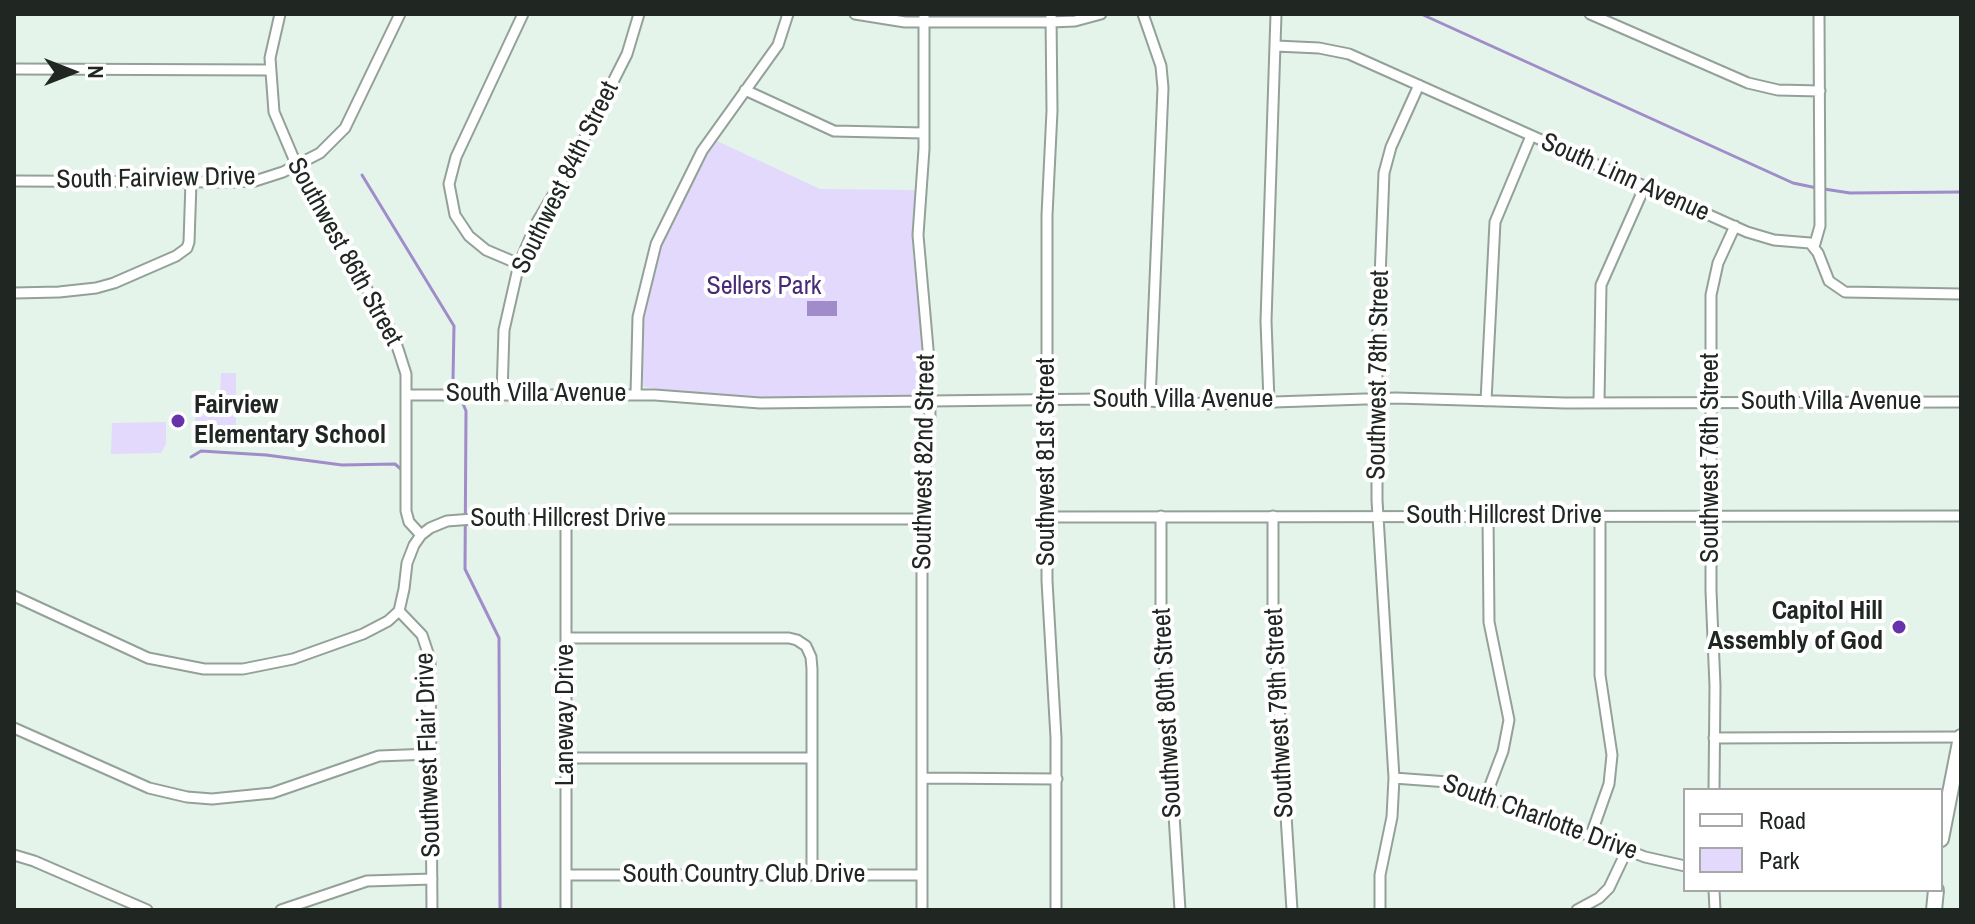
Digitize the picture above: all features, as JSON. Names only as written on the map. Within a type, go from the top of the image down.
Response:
[{"type":"main road","points":[[1943,829],[1961,737]]},
{"type":"street","name":"Southwest 86th Street","points":[[280,14],[272,42],[270,70],[274,112],[296,166],[392,332],[406,374],[405,504],[409,522],[421,535]]},
{"type":"street","name":"South Fairview Drive","points":[[14,181],[255,181],[296,166],[320,153],[345,128],[400,14]]},
{"type":"street","points":[[519,264],[493,254],[469,236],[455,215],[449,184],[456,157],[523,14]]},
{"type":"street","name":"Southwest 84th Street","points":[[502,394],[504,330],[519,264],[537,222],[572,163],[627,54],[639,14]]},
{"type":"street","points":[[636,394],[638,317],[656,244],[702,151],[778,45],[788,14]]},
{"type":"street","points":[[855,14],[886,21],[924,18],[1051,18],[1075,21],[1101,14]]},
{"type":"street","points":[[1143,14],[1161,66],[1163,88],[1150,401]]},
{"type":"street","points":[[1269,401],[1266,321],[1276,14]]},
{"type":"street","points":[[1590,14],[1748,83],[1778,90],[1820,91]]},
{"type":"street","points":[[1819,14],[1820,231],[1814,247],[1826,276],[1834,286],[1845,292],[1961,294]]},
{"type":"street","name":"Southwest 82nd Street","points":[[922,910],[923,519],[930,401],[918,235],[924,133],[924,18]]},
{"type":"street","name":"Southwest 81st Street","points":[[1051,18],[1047,399],[1049,620],[1057,779],[1056,910]]},
{"type":"street","name":"South Linn Avenue","points":[[1276,46],[1340,51],[1735,226],[1765,238],[1807,243],[1814,247]]},
{"type":"street","points":[[14,69],[270,70]]},
{"type":"street","name":"Southwest 78th Street","points":[[1380,910],[1380,875],[1392,817],[1394,778],[1378,516],[1377,398],[1384,173],[1391,147],[1419,85]]},
{"type":"street","points":[[745,90],[834,131],[924,133]]},
{"type":"street","points":[[1486,401],[1495,222],[1531,136]]},
{"type":"street","points":[[14,293],[96,288],[183,252],[190,236],[191,182]]},
{"type":"street","points":[[1599,402],[1601,285],[1645,186]]},
{"type":"street","name":"Southwest 76th Street","points":[[1714,788],[1712,286],[1718,263],[1735,226]]},
{"type":"street","name":"South Villa Avenue","points":[[406,395],[636,394],[745,403],[1047,399],[1213,404],[1377,398],[1711,403],[1961,402]]},
{"type":"street","name":"Southwest 80th Street","points":[[1161,516],[1161,609],[1180,910]]},
{"type":"street","name":"Southwest 79th Street","points":[[1273,516],[1273,611],[1292,910]]},
{"type":"street","points":[[1486,796],[1503,751],[1509,720],[1489,622],[1488,516]]},
{"type":"street","points":[[1591,835],[1609,784],[1612,763],[1600,675],[1600,516]]},
{"type":"street","name":"South Hillcrest Drive","points":[[1048,517],[1961,516]]},
{"type":"street","name":"South Hillcrest Drive","points":[[421,535],[451,521],[473,519],[923,519]]},
{"type":"street","name":"Laneway Drive","points":[[566,519],[566,910]]},
{"type":"street","points":[[14,596],[148,658],[216,670],[254,668],[293,659],[363,634],[388,621],[399,611],[407,563],[421,535]]},
{"type":"street","name":"Southwest Flair Drive","points":[[399,611],[422,635],[429,650],[432,910]]},
{"type":"street","points":[[566,638],[789,638],[801,642],[808,649],[811,661],[812,875]]},
{"type":"street","points":[[14,728],[134,783],[173,794],[212,799],[272,793],[379,756],[431,754]]},
{"type":"street","points":[[1714,738],[1961,737]]},
{"type":"street","points":[[566,758],[811,758]]},
{"type":"street","points":[[923,778],[1057,779]]},
{"type":"street","name":"South Charlotte Drive","points":[[1394,778],[1439,780],[1627,850],[1683,866]]},
{"type":"street","points":[[1577,910],[1599,898],[1609,888],[1627,850]]},
{"type":"street","points":[[14,855],[147,910]]},
{"type":"street","name":"South Country Club Drive","points":[[566,875],[922,875]]},
{"type":"street","points":[[281,910],[358,883],[432,879]]},
{"type":"green space","name":"Sellers Park","points":[[715,140],[820,189],[916,190],[913,254],[922,344],[924,390],[920,396],[755,399],[644,387],[641,379],[641,333],[655,262],[665,236]]},
{"type":"green space","points":[[221,373],[236,373],[236,437],[195,437],[195,395],[220,395]]},
{"type":"green space","points":[[166,422],[166,444],[161,453],[111,454],[112,423]]},
{"type":"shaded area","points":[[807,301],[837,301],[837,316],[807,316]]},
{"type":"waterway","points":[[1421,14],[1793,183],[1817,188]]},
{"type":"waterway","points":[[362,175],[454,326],[453,379],[466,411],[465,569],[499,638],[500,910]]},
{"type":"waterway","points":[[1824,189],[1850,193],[1961,192]]},
{"type":"waterway","points":[[191,457],[201,451],[266,455],[342,465],[395,464],[402,470]]},
{"type":"place","name":"Fairview Elementary School","points":[[178,421]]},
{"type":"place","name":"Capitol Hill Assembly of God","points":[[1899,627]]}]
